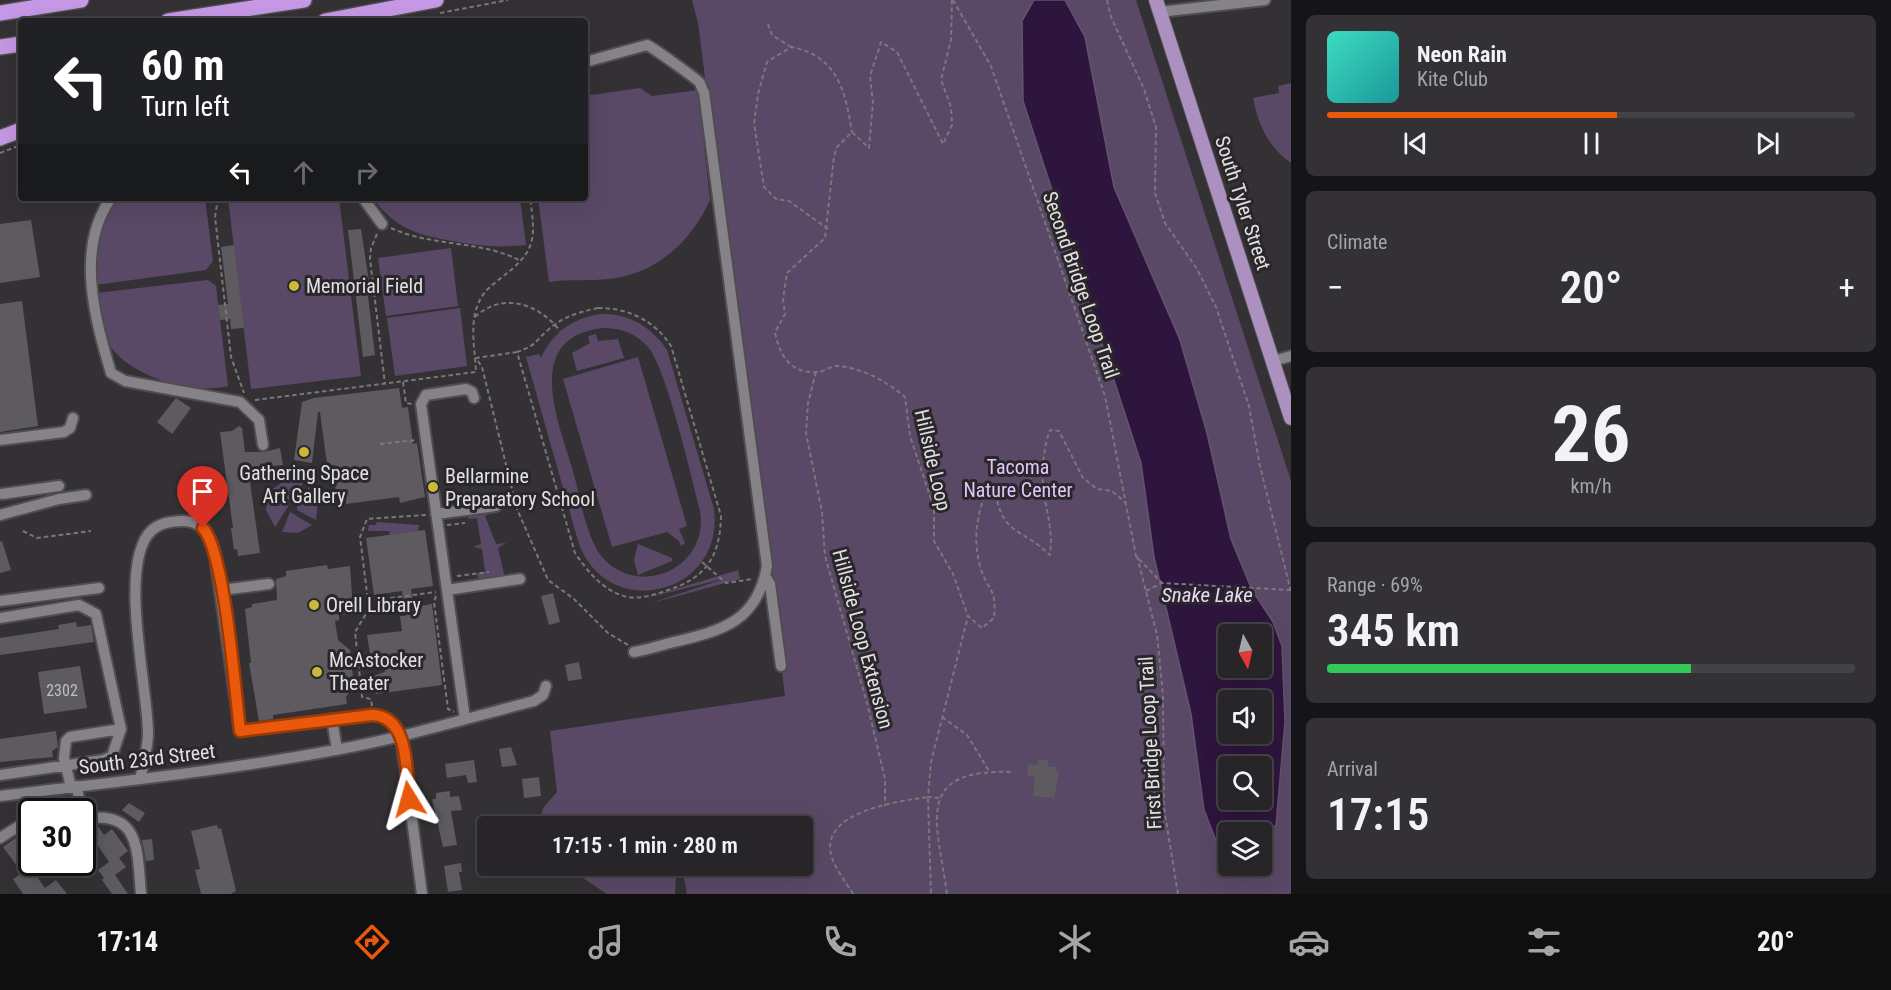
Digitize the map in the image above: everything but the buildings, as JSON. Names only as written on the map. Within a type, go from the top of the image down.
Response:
[{"type":"highway","points":[[0,13],[81,0]]},
{"type":"highway","points":[[187,18],[304,0]]},
{"type":"highway","points":[[348,18],[434,7]]},
{"type":"highway","points":[[0,47],[18,44]]},
{"type":"highway","points":[[0,138],[18,131]]},
{"type":"main road","name":"South Tyler Street","points":[[1158,6],[1291,418]]},
{"type":"street","points":[[1158,6],[1264,0]]},
{"type":"street","points":[[588,61],[647,45],[655,48],[677,68],[694,77],[704,92],[765,554],[765,576],[754,602],[725,626],[698,638],[637,652]]},
{"type":"street","points":[[110,201],[95,234],[92,279],[98,322],[113,376],[240,402],[259,420],[263,445]]},
{"type":"street","points":[[365,201],[382,224]]},
{"type":"street","points":[[1273,361],[1291,356]]},
{"type":"street","points":[[465,719],[421,401],[426,395],[466,389],[474,398]]},
{"type":"street","points":[[0,440],[64,432],[73,425],[73,418]]},
{"type":"street","points":[[2,494],[59,486]]},
{"type":"street","points":[[0,515],[59,499],[86,495]]},
{"type":"street","points":[[436,514],[496,506]]},
{"type":"street","points":[[140,779],[148,736],[135,593],[138,566],[145,541],[152,530],[163,524],[182,521],[197,524],[211,539],[222,590],[240,731],[372,715],[391,720],[401,737],[422,894]]},
{"type":"street","points":[[765,576],[770,584],[781,666]]},
{"type":"street","points":[[447,590],[520,579]]},
{"type":"street","points":[[222,590],[269,584]]},
{"type":"street","points":[[0,601],[99,588]]},
{"type":"street","points":[[75,591],[79,605]]},
{"type":"street","points":[[0,618],[79,605],[96,614],[121,729],[112,756],[103,760],[0,775]]},
{"type":"street","name":"South 23rd Street","points":[[0,796],[140,779],[337,750],[401,737],[534,701],[543,695],[546,686]]},
{"type":"street","points":[[332,719],[337,750]]},
{"type":"street","points":[[77,798],[64,747],[70,737],[121,729]]},
{"type":"street","points":[[18,772],[22,793]]},
{"type":"street","points":[[96,818],[108,817],[126,826],[137,850],[141,894]]},
{"type":"street","points":[[0,838],[18,827]]},
{"type":"path","points":[[434,7],[508,0]]},
{"type":"path","points":[[768,24],[772,35],[791,48],[811,51],[826,62],[847,99],[852,132],[869,147],[873,103],[870,76],[881,42],[897,52],[943,144],[952,125],[951,107],[941,80],[951,40],[952,0]]},
{"type":"path","name":"Second Bridge Loop Trail","points":[[952,0],[991,66],[1101,385],[1136,556]]},
{"type":"path","points":[[1107,0],[1111,17],[1144,88],[1156,127],[1155,193],[1165,223],[1197,269],[1216,307],[1249,406],[1260,466],[1291,591],[1162,583],[1146,591]]},
{"type":"path","points":[[791,48],[767,62],[758,94],[754,123],[764,187],[776,199],[789,201],[828,230]]},
{"type":"path","points":[[828,230],[834,156],[837,147],[852,132]]},
{"type":"path","points":[[0,153],[18,146]]},
{"type":"path","points":[[218,201],[215,217],[231,357],[244,393],[253,401]]},
{"type":"path","points":[[240,402],[476,372],[475,317],[483,295],[521,261],[532,247],[534,238],[530,201]]},
{"type":"path","points":[[385,384],[370,259],[371,248],[382,224],[416,238],[500,252],[521,261]]},
{"type":"path","name":"Hillside Loop","points":[[828,230],[825,238],[787,273],[783,299],[785,314],[775,332],[779,353],[794,367],[816,372],[836,366],[867,373],[892,386],[905,397],[910,436],[934,508],[934,541],[953,574],[968,616],[982,628],[994,618],[996,598],[980,567],[975,529],[989,484],[995,489],[998,508],[1008,527],[1038,543],[1050,555],[1053,536],[1044,492],[1045,442],[1050,429],[1059,431],[1083,478],[1096,489],[1112,491],[1126,503]]},
{"type":"path","points":[[475,317],[492,305],[510,303],[543,313],[560,331]]},
{"type":"path","points":[[476,357],[518,352],[535,346],[555,324],[581,312],[614,308],[645,320],[665,337],[675,356],[719,507],[718,544],[707,566],[690,582],[645,596],[627,597],[612,591],[593,577],[571,545],[518,352]]},
{"type":"path","points":[[476,357],[482,368],[517,509],[548,580],[574,599],[614,638],[637,652]]},
{"type":"path","name":"Hillside Loop Extension","points":[[816,372],[808,403],[806,433],[822,512],[825,556],[870,714],[885,779],[885,806]]},
{"type":"path","points":[[380,444],[416,440]]},
{"type":"path","points":[[372,715],[371,699],[362,697],[355,632],[369,609],[360,537],[367,519],[436,514]]},
{"type":"path","points":[[23,531],[37,538],[91,531]]},
{"type":"path","points":[[1136,556],[1162,583]]},
{"type":"path","name":"First Bridge Loop Trail","points":[[1136,556],[1157,635],[1163,696],[1164,808],[1178,894]]},
{"type":"path","points":[[702,562],[726,583],[765,576]]},
{"type":"path","points":[[445,577],[485,571]]},
{"type":"path","points":[[368,601],[447,590]]},
{"type":"path","points":[[932,894],[928,797],[931,762],[968,616]]},
{"type":"path","points":[[942,717],[968,735],[989,771]]},
{"type":"path","points":[[947,894],[937,812],[939,798],[944,789],[956,779],[989,771],[1014,772]]},
{"type":"path","points":[[853,894],[833,861],[830,842],[843,821],[854,815],[885,806],[928,797],[939,798]]},
{"type":"path","points":[[929,836],[939,835]]},
{"type":"green space","name":"Tacoma Nature Center","points":[[692,0],[1136,0],[1291,481],[1291,894],[687,894],[684,876],[813,876],[813,816],[541,816],[543,808],[557,792],[550,731],[785,696],[698,23]]},
{"type":"green space","points":[[1291,83],[1291,163],[1276,150],[1265,134],[1253,98],[1279,93],[1278,86]]},
{"type":"green space","points":[[640,88],[652,96],[698,90],[710,200],[693,229],[682,242],[657,263],[626,276],[609,279],[549,282],[538,201],[588,201],[588,96]]},
{"type":"green space","points":[[114,201],[205,201],[213,261],[206,270],[95,285],[99,240]]},
{"type":"green space","name":"Memorial Field","points":[[228,201],[339,201],[361,376],[251,389]]},
{"type":"green space","points":[[375,201],[520,201],[526,245],[480,245],[428,236],[398,223]]},
{"type":"green space","points":[[451,248],[458,306],[386,316],[378,258]]},
{"type":"green space","points":[[208,280],[216,286],[228,386],[196,388],[162,380],[130,365],[117,355],[108,343],[101,325],[96,293]]},
{"type":"green space","points":[[460,308],[467,366],[395,376],[387,318]]},
{"type":"green space","points":[[610,314],[629,319],[654,334],[667,350],[714,509],[712,539],[701,562],[683,579],[661,589],[636,590],[613,583],[592,567],[578,541],[526,357],[539,354],[541,358],[551,341],[564,328],[590,316]],"holes":[[[609,328],[622,330],[638,338],[655,358],[678,424],[700,511],[700,532],[693,550],[681,564],[665,573],[647,577],[628,574],[611,566],[597,550],[586,521],[555,407],[552,385],[554,365],[562,347],[578,335]]]},
{"type":"green space","points":[[596,334],[598,341],[618,339],[624,358],[577,371],[572,353],[590,343],[588,336]]},
{"type":"green space","points":[[638,357],[687,526],[679,529],[685,543],[681,546],[679,541],[667,532],[612,547],[563,379]]},
{"type":"green space","points":[[294,481],[303,483],[294,503],[272,490],[281,483]]},
{"type":"green space","points":[[309,487],[318,501],[316,520],[297,510],[297,504]]},
{"type":"green space","points":[[269,495],[289,505],[275,527],[266,510]]},
{"type":"green space","points":[[490,511],[492,513],[485,516],[496,544],[506,543],[498,548],[504,577],[480,580],[476,574],[485,572],[482,549],[473,547],[481,544],[477,518],[469,519],[468,516]]},
{"type":"green space","points":[[290,512],[312,525],[298,533],[282,532]]},
{"type":"green space","points":[[377,522],[419,525],[418,531],[390,535],[389,531],[368,531],[369,525],[376,525]]},
{"type":"green space","points":[[638,544],[672,558],[672,561],[638,575],[634,560]]},
{"type":"green space","points":[[738,570],[740,579],[648,604],[727,578],[646,598]]},
{"type":"green space","name":"Tacoma Nature Center","points":[[580,876],[676,876],[675,894],[607,894]]},
{"type":"water","name":"Snake Lake","points":[[1034,0],[1065,0],[1085,37],[1114,187],[1180,340],[1207,433],[1231,539],[1252,590],[1273,622],[1282,646],[1285,722],[1276,825],[1272,828],[1272,822],[1218,822],[1217,843],[1204,810],[1191,714],[1154,557],[1141,463],[1023,101],[1022,21]]},
{"type":"place","name":"Memorial Field","points":[[294,286]]},
{"type":"place","name":"Gathering Space Art Gallery","points":[[304,452]]},
{"type":"place","name":"Bellarmine Preparatory School","points":[[433,487]]},
{"type":"place","name":"Orell Library","points":[[314,605]]},
{"type":"place","name":"McAstocker Theater","points":[[317,672]]},
{"type":"route","points":[[203,528],[211,539],[221,581],[240,731],[372,715],[385,717],[396,726],[401,737],[409,799]]}]
